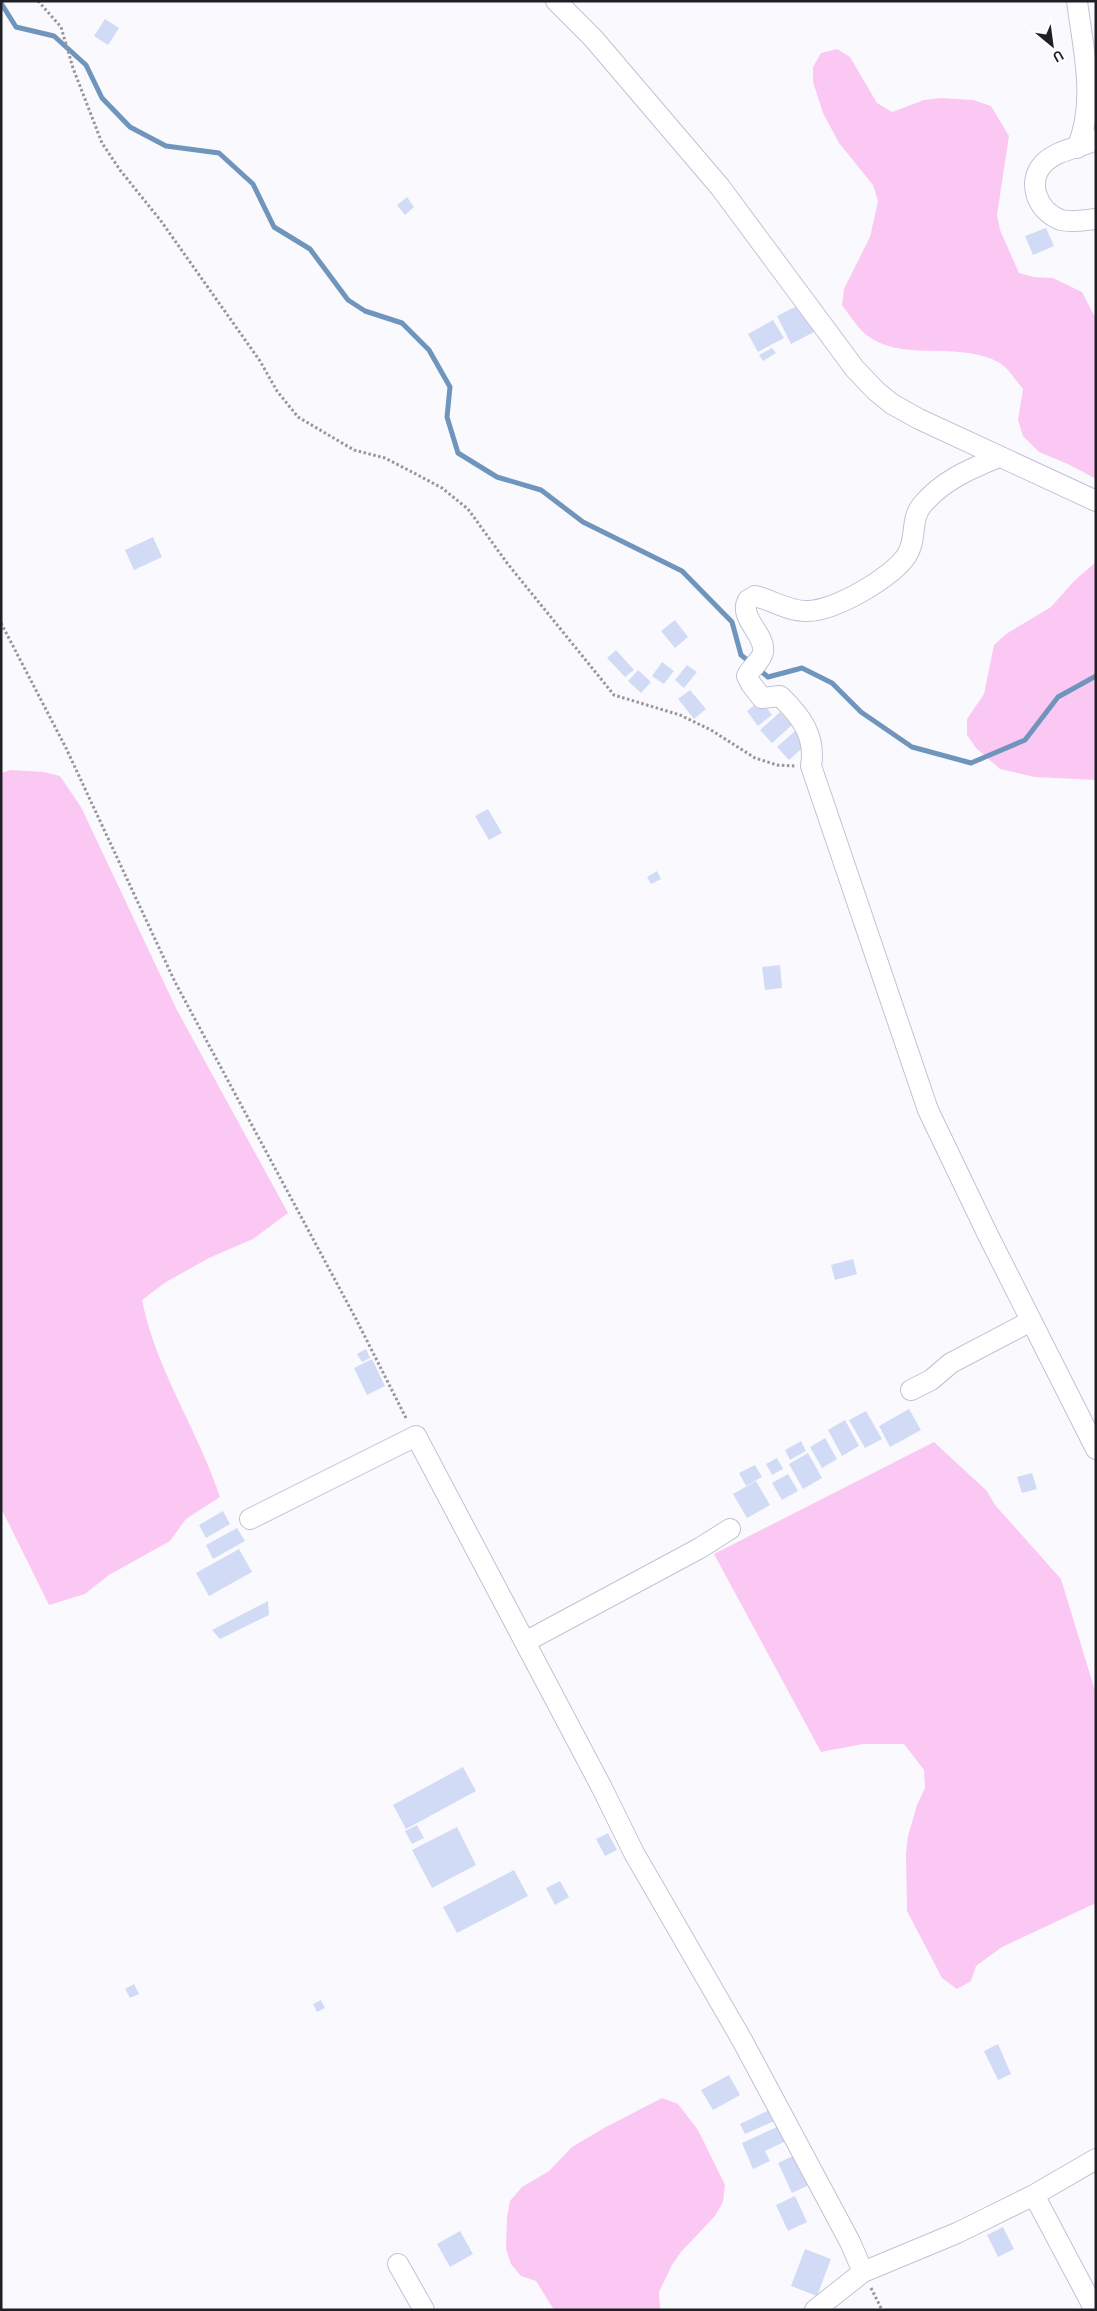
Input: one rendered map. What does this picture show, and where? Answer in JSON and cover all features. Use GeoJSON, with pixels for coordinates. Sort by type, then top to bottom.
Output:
{"type":"FeatureCollection","features":[{"type":"Feature","properties":{"kind":"street"},"geometry":{"type":"LineString","coordinates":[[556,1],[599,44],[720,187],[838,348],[876,391],[892,404],[919,419],[1096,501]]}},
{"type":"Feature","properties":{"kind":"street"},"geometry":{"type":"LineString","coordinates":[[1077,1],[1089,36],[1089,99],[1085,130],[1077,148]]}},
{"type":"Feature","properties":{"kind":"street"},"geometry":{"type":"LineString","coordinates":[[1096,140],[1057,154],[1048,160],[1037,172],[1034,188],[1037,198],[1049,213],[1068,222],[1096,218]]}},
{"type":"Feature","properties":{"kind":"street"},"geometry":{"type":"LineString","coordinates":[[999,457],[962,472],[933,492],[916,514],[913,537],[907,555],[878,581],[853,597],[826,609],[814,611],[789,608],[754,596],[748,600],[745,609],[763,646],[749,680],[762,698],[780,696],[804,723],[814,751],[811,766],[928,1110],[1096,1448]]}},
{"type":"Feature","properties":{"kind":"street"},"geometry":{"type":"LineString","coordinates":[[910,1390],[931,1380],[951,1363],[1032,1321]]}},
{"type":"Feature","properties":{"kind":"street"},"geometry":{"type":"LineString","coordinates":[[250,1519],[416,1436],[634,1853],[746,2048],[850,2242],[863,2272]]}},
{"type":"Feature","properties":{"kind":"street"},"geometry":{"type":"LineString","coordinates":[[525,1642],[700,1548],[730,1529]]}},
{"type":"Feature","properties":{"kind":"street"},"geometry":{"type":"LineString","coordinates":[[816,2310],[863,2272],[957,2233],[1034,2195],[1096,2159]]}},
{"type":"Feature","properties":{"kind":"street"},"geometry":{"type":"LineString","coordinates":[[1034,2195],[1095,2310]]}},
{"type":"Feature","properties":{"kind":"street"},"geometry":{"type":"LineString","coordinates":[[398,2264],[424,2310]]}},
{"type":"Feature","properties":{"kind":"path"},"geometry":{"type":"LineString","coordinates":[[38,1],[61,27],[73,68],[102,143],[120,170],[161,221],[260,361],[276,391],[298,417],[354,450],[385,458],[414,472],[442,488],[468,509],[507,563],[614,695],[680,715],[711,730],[755,758],[777,765],[811,766]]}},
{"type":"Feature","properties":{"kind":"path"},"geometry":{"type":"LineString","coordinates":[[1,623],[66,748],[175,982],[356,1319],[416,1436]]}},
{"type":"Feature","properties":{"kind":"path"},"geometry":{"type":"LineString","coordinates":[[863,2272],[882,2310]]}},
{"type":"Feature","properties":{"kind":"shaded area"},"geometry":{"type":"Polygon","coordinates":[[[837,49],[850,57],[877,103],[892,112],[924,100],[941,98],[973,100],[991,106],[1009,136],[997,215],[1000,230],[1019,273],[1034,277],[1053,278],[1082,292],[1096,319],[1096,479],[1070,465],[1039,452],[1023,436],[1018,420],[1023,389],[1003,365],[984,356],[948,351],[911,350],[878,342],[863,332],[842,305],[844,289],[870,237],[878,201],[873,185],[839,143],[823,113],[813,82],[813,67],[821,53],[837,49]]]}},
{"type":"Feature","properties":{"kind":"shaded area"},"geometry":{"type":"Polygon","coordinates":[[[1096,562],[1096,780],[1035,777],[1000,769],[976,748],[967,735],[967,719],[984,694],[994,645],[1006,634],[1051,607],[1074,581],[1096,562]]]}},
{"type":"Feature","properties":{"kind":"shaded area"},"geometry":{"type":"Polygon","coordinates":[[[11,770],[44,772],[60,776],[81,807],[177,1010],[288,1213],[253,1239],[209,1258],[166,1282],[142,1300],[148,1326],[157,1351],[211,1472],[220,1497],[186,1519],[170,1541],[109,1575],[85,1594],[49,1605],[1,1508],[1,773],[11,770]]]}},
{"type":"Feature","properties":{"kind":"shaded area"},"geometry":{"type":"Polygon","coordinates":[[[934,1442],[987,1491],[995,1505],[1061,1579],[1096,1694],[1096,1903],[1002,1947],[976,1966],[971,1981],[957,1989],[942,1978],[907,1911],[906,1853],[908,1836],[917,1805],[925,1788],[924,1770],[904,1744],[863,1744],[821,1752],[714,1554],[934,1442]]]}},
{"type":"Feature","properties":{"kind":"shaded area"},"geometry":{"type":"Polygon","coordinates":[[[662,2098],[678,2104],[698,2130],[725,2185],[723,2202],[715,2216],[681,2252],[672,2265],[659,2292],[660,2308],[663,2310],[554,2310],[536,2281],[521,2276],[511,2264],[506,2249],[507,2217],[510,2201],[522,2187],[549,2171],[572,2147],[662,2098]]]}},
{"type":"Feature","properties":{"kind":"building"},"geometry":{"type":"Polygon","coordinates":[[[105,19],[119,28],[108,45],[94,36],[105,19]]]}},
{"type":"Feature","properties":{"kind":"building"},"geometry":{"type":"Polygon","coordinates":[[[407,197],[414,207],[405,215],[397,205],[407,197]]]}},
{"type":"Feature","properties":{"kind":"building"},"geometry":{"type":"Polygon","coordinates":[[[1046,228],[1054,246],[1033,255],[1025,236],[1046,228]]]}},
{"type":"Feature","properties":{"kind":"building"},"geometry":{"type":"Polygon","coordinates":[[[801,304],[814,332],[791,344],[777,316],[801,304]]]}},
{"type":"Feature","properties":{"kind":"building"},"geometry":{"type":"Polygon","coordinates":[[[773,320],[784,338],[758,352],[748,334],[773,320]]]}},
{"type":"Feature","properties":{"kind":"building"},"geometry":{"type":"Polygon","coordinates":[[[772,348],[776,353],[763,361],[759,355],[772,348]]]}},
{"type":"Feature","properties":{"kind":"building"},"geometry":{"type":"Polygon","coordinates":[[[153,537],[162,557],[134,570],[125,550],[153,537]]]}},
{"type":"Feature","properties":{"kind":"building"},"geometry":{"type":"Polygon","coordinates":[[[675,620],[688,637],[675,648],[661,631],[675,620]]]}},
{"type":"Feature","properties":{"kind":"building"},"geometry":{"type":"Polygon","coordinates":[[[616,650],[634,670],[625,677],[607,658],[616,650]]]}},
{"type":"Feature","properties":{"kind":"building"},"geometry":{"type":"Polygon","coordinates":[[[662,662],[674,671],[664,684],[652,676],[662,662]]]}},
{"type":"Feature","properties":{"kind":"building"},"geometry":{"type":"Polygon","coordinates":[[[687,665],[697,672],[684,688],[675,680],[687,665]]]}},
{"type":"Feature","properties":{"kind":"building"},"geometry":{"type":"Polygon","coordinates":[[[638,670],[651,682],[641,693],[628,681],[638,670]]]}},
{"type":"Feature","properties":{"kind":"building"},"geometry":{"type":"Polygon","coordinates":[[[690,690],[706,709],[694,719],[678,699],[690,690]]]}},
{"type":"Feature","properties":{"kind":"building"},"geometry":{"type":"Polygon","coordinates":[[[761,700],[772,715],[758,726],[747,711],[761,700]]]}},
{"type":"Feature","properties":{"kind":"building"},"geometry":{"type":"Polygon","coordinates":[[[780,712],[792,725],[772,743],[760,730],[780,712]]]}},
{"type":"Feature","properties":{"kind":"building"},"geometry":{"type":"Polygon","coordinates":[[[795,731],[807,744],[789,760],[777,747],[795,731]]]}},
{"type":"Feature","properties":{"kind":"building"},"geometry":{"type":"Polygon","coordinates":[[[488,809],[502,833],[489,840],[475,816],[488,809]]]}},
{"type":"Feature","properties":{"kind":"building"},"geometry":{"type":"Polygon","coordinates":[[[657,871],[661,879],[651,884],[647,877],[657,871]]]}},
{"type":"Feature","properties":{"kind":"building"},"geometry":{"type":"Polygon","coordinates":[[[780,965],[782,988],[765,990],[762,967],[780,965]]]}},
{"type":"Feature","properties":{"kind":"building"},"geometry":{"type":"Polygon","coordinates":[[[853,1259],[857,1274],[835,1280],[831,1265],[853,1259]]]}},
{"type":"Feature","properties":{"kind":"building"},"geometry":{"type":"Polygon","coordinates":[[[366,1349],[370,1358],[362,1362],[357,1354],[366,1349]]]}},
{"type":"Feature","properties":{"kind":"building"},"geometry":{"type":"Polygon","coordinates":[[[372,1359],[385,1386],[367,1395],[354,1368],[372,1359]]]}},
{"type":"Feature","properties":{"kind":"building"},"geometry":{"type":"Polygon","coordinates":[[[909,1409],[921,1430],[890,1447],[879,1426],[909,1409]]]}},
{"type":"Feature","properties":{"kind":"building"},"geometry":{"type":"Polygon","coordinates":[[[866,1411],[882,1439],[865,1448],[849,1420],[866,1411]]]}},
{"type":"Feature","properties":{"kind":"building"},"geometry":{"type":"Polygon","coordinates":[[[845,1420],[859,1446],[842,1456],[828,1430],[845,1420]]]}},
{"type":"Feature","properties":{"kind":"building"},"geometry":{"type":"Polygon","coordinates":[[[825,1438],[837,1459],[822,1468],[810,1447],[825,1438]]]}},
{"type":"Feature","properties":{"kind":"building"},"geometry":{"type":"Polygon","coordinates":[[[801,1441],[806,1451],[790,1460],[785,1450],[801,1441]]]}},
{"type":"Feature","properties":{"kind":"building"},"geometry":{"type":"Polygon","coordinates":[[[808,1453],[822,1478],[803,1489],[789,1464],[808,1453]]]}},
{"type":"Feature","properties":{"kind":"building"},"geometry":{"type":"Polygon","coordinates":[[[777,1458],[783,1469],[772,1475],[766,1464],[777,1458]]]}},
{"type":"Feature","properties":{"kind":"building"},"geometry":{"type":"Polygon","coordinates":[[[755,1465],[762,1477],[746,1486],[739,1473],[755,1465]]]}},
{"type":"Feature","properties":{"kind":"building"},"geometry":{"type":"Polygon","coordinates":[[[1032,1473],[1037,1489],[1022,1493],[1017,1477],[1032,1473]]]}},
{"type":"Feature","properties":{"kind":"building"},"geometry":{"type":"Polygon","coordinates":[[[788,1474],[798,1491],[782,1500],[772,1483],[788,1474]]]}},
{"type":"Feature","properties":{"kind":"building"},"geometry":{"type":"Polygon","coordinates":[[[756,1481],[770,1505],[747,1518],[733,1494],[756,1481]]]}},
{"type":"Feature","properties":{"kind":"building"},"geometry":{"type":"Polygon","coordinates":[[[223,1511],[230,1524],[206,1538],[199,1525],[223,1511]]]}},
{"type":"Feature","properties":{"kind":"building"},"geometry":{"type":"Polygon","coordinates":[[[237,1528],[245,1541],[213,1559],[206,1545],[237,1528]]]}},
{"type":"Feature","properties":{"kind":"building"},"geometry":{"type":"Polygon","coordinates":[[[239,1549],[252,1572],[209,1596],[196,1573],[239,1549]]]}},
{"type":"Feature","properties":{"kind":"building"},"geometry":{"type":"Polygon","coordinates":[[[268,1601],[269,1615],[220,1639],[212,1630],[268,1601]]]}},
{"type":"Feature","properties":{"kind":"building"},"geometry":{"type":"Polygon","coordinates":[[[463,1767],[476,1791],[406,1829],[393,1805],[463,1767]]]}},
{"type":"Feature","properties":{"kind":"building"},"geometry":{"type":"Polygon","coordinates":[[[417,1825],[424,1838],[412,1844],[405,1831],[417,1825]]]}},
{"type":"Feature","properties":{"kind":"building"},"geometry":{"type":"Polygon","coordinates":[[[457,1827],[476,1865],[432,1888],[412,1850],[457,1827]]]}},
{"type":"Feature","properties":{"kind":"building"},"geometry":{"type":"Polygon","coordinates":[[[608,1833],[617,1850],[605,1856],[596,1839],[608,1833]]]}},
{"type":"Feature","properties":{"kind":"building"},"geometry":{"type":"Polygon","coordinates":[[[514,1870],[528,1896],[457,1933],[443,1907],[514,1870]]]}},
{"type":"Feature","properties":{"kind":"building"},"geometry":{"type":"Polygon","coordinates":[[[560,1881],[569,1897],[555,1905],[546,1888],[560,1881]]]}},
{"type":"Feature","properties":{"kind":"building"},"geometry":{"type":"Polygon","coordinates":[[[134,1984],[139,1994],[130,1998],[125,1989],[134,1984]]]}},
{"type":"Feature","properties":{"kind":"building"},"geometry":{"type":"Polygon","coordinates":[[[321,2000],[325,2008],[317,2012],[313,2004],[321,2000]]]}},
{"type":"Feature","properties":{"kind":"building"},"geometry":{"type":"Polygon","coordinates":[[[998,2044],[1011,2074],[998,2080],[984,2051],[998,2044]]]}},
{"type":"Feature","properties":{"kind":"building"},"geometry":{"type":"Polygon","coordinates":[[[729,2075],[740,2095],[713,2110],[701,2090],[729,2075]]]}},
{"type":"Feature","properties":{"kind":"building"},"geometry":{"type":"Polygon","coordinates":[[[769,2110],[774,2121],[745,2134],[740,2124],[769,2110]]]}},
{"type":"Feature","properties":{"kind":"building"},"geometry":{"type":"Polygon","coordinates":[[[779,2126],[786,2141],[765,2151],[770,2161],[753,2169],[742,2143],[779,2126]]]}},
{"type":"Feature","properties":{"kind":"building"},"geometry":{"type":"Polygon","coordinates":[[[795,2155],[809,2185],[792,2193],[778,2163],[795,2155]]]}},
{"type":"Feature","properties":{"kind":"building"},"geometry":{"type":"Polygon","coordinates":[[[795,2196],[807,2222],[788,2231],[776,2205],[795,2196]]]}},
{"type":"Feature","properties":{"kind":"building"},"geometry":{"type":"Polygon","coordinates":[[[1003,2227],[1014,2249],[998,2257],[987,2235],[1003,2227]]]}},
{"type":"Feature","properties":{"kind":"building"},"geometry":{"type":"Polygon","coordinates":[[[460,2231],[473,2254],[450,2267],[437,2244],[460,2231]]]}},
{"type":"Feature","properties":{"kind":"building"},"geometry":{"type":"Polygon","coordinates":[[[805,2249],[831,2259],[817,2296],[791,2286],[805,2249]]]}},
{"type":"Feature","properties":{"kind":"waterway"},"geometry":{"type":"LineString","coordinates":[[1,3],[16,27],[54,36],[86,65],[102,98],[130,127],[166,146],[219,153],[253,184],[274,227],[310,249],[348,300],[365,311],[402,323],[429,350],[450,387],[447,417],[458,453],[497,477],[541,490],[583,522],[682,571],[732,622],[741,655],[751,663]]}},
{"type":"Feature","properties":{"kind":"waterway"},"geometry":{"type":"LineString","coordinates":[[757,668],[768,677],[802,668],[832,683],[861,712],[912,747],[971,763],[1025,740],[1058,697],[1096,676]]}}]}
